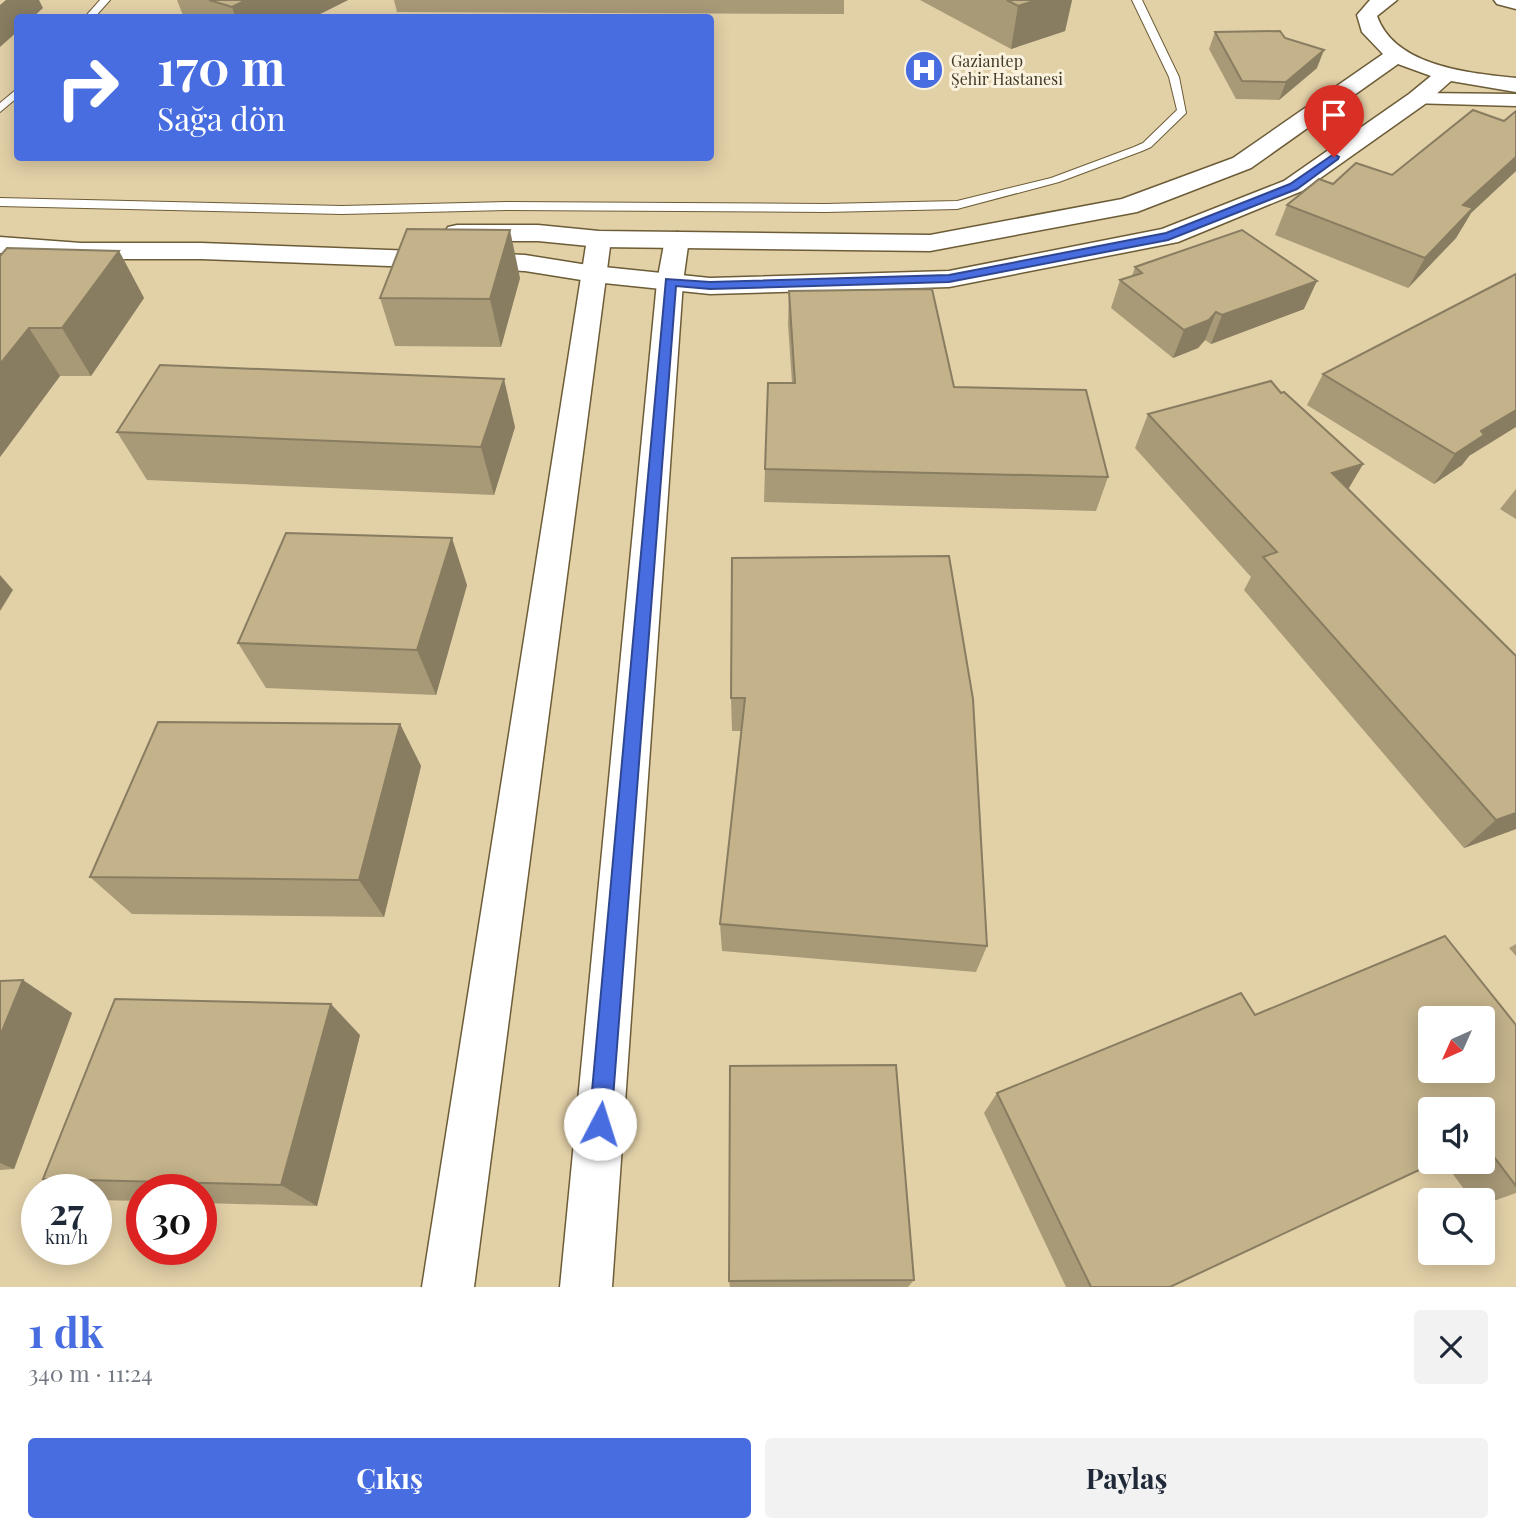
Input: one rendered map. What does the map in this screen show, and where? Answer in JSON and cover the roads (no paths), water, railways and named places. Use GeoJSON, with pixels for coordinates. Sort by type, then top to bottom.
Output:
{"type":"FeatureCollection","features":[{"type":"Feature","properties":{"kind":"street"},"geometry":{"type":"LineString","coordinates":[[1387,0],[1377,4],[1367,15],[1368,28],[1380,43],[1398,54],[1447,73],[1516,85]]}},
{"type":"Feature","properties":{"kind":"street"},"geometry":{"type":"LineString","coordinates":[[1504,0],[1516,3]]}},
{"type":"Feature","properties":{"kind":"street"},"geometry":{"type":"LineString","coordinates":[[0,245],[81,250],[201,251],[525,263],[596,256],[677,239],[930,243],[1128,206],[1242,163],[1398,54]]}},
{"type":"Feature","properties":{"kind":"street"},"geometry":{"type":"LineString","coordinates":[[0,222],[274,233],[538,233],[670,282],[710,286],[949,279],[1168,236],[1293,186],[1417,99],[1447,73]]}},
{"type":"Feature","properties":{"kind":"street"},"geometry":{"type":"LineString","coordinates":[[1417,99],[1516,100]]}},
{"type":"Feature","properties":{"kind":"street"},"geometry":{"type":"LineString","coordinates":[[586,1287],[670,282],[677,239]]}},
{"type":"Feature","properties":{"kind":"street"},"geometry":{"type":"LineString","coordinates":[[448,1287],[596,256]]}},
{"type":"Feature","properties":{"kind":"lane"},"geometry":{"type":"LineString","coordinates":[[92,14],[105,0]]}},
{"type":"Feature","properties":{"kind":"lane"},"geometry":{"type":"LineString","coordinates":[[0,202],[342,210],[508,206],[825,208],[957,205],[1055,180],[1138,149],[1147,145],[1182,111],[1174,78],[1137,0]]}},
{"type":"Feature","properties":{"kind":"lane"},"geometry":{"type":"LineString","coordinates":[[0,109],[14,95]]}},
{"type":"Feature","properties":{"kind":"place","name":"Gaziantep Şehir Hastanesi"},"geometry":{"type":"Point","coordinates":[924,70]}}]}
